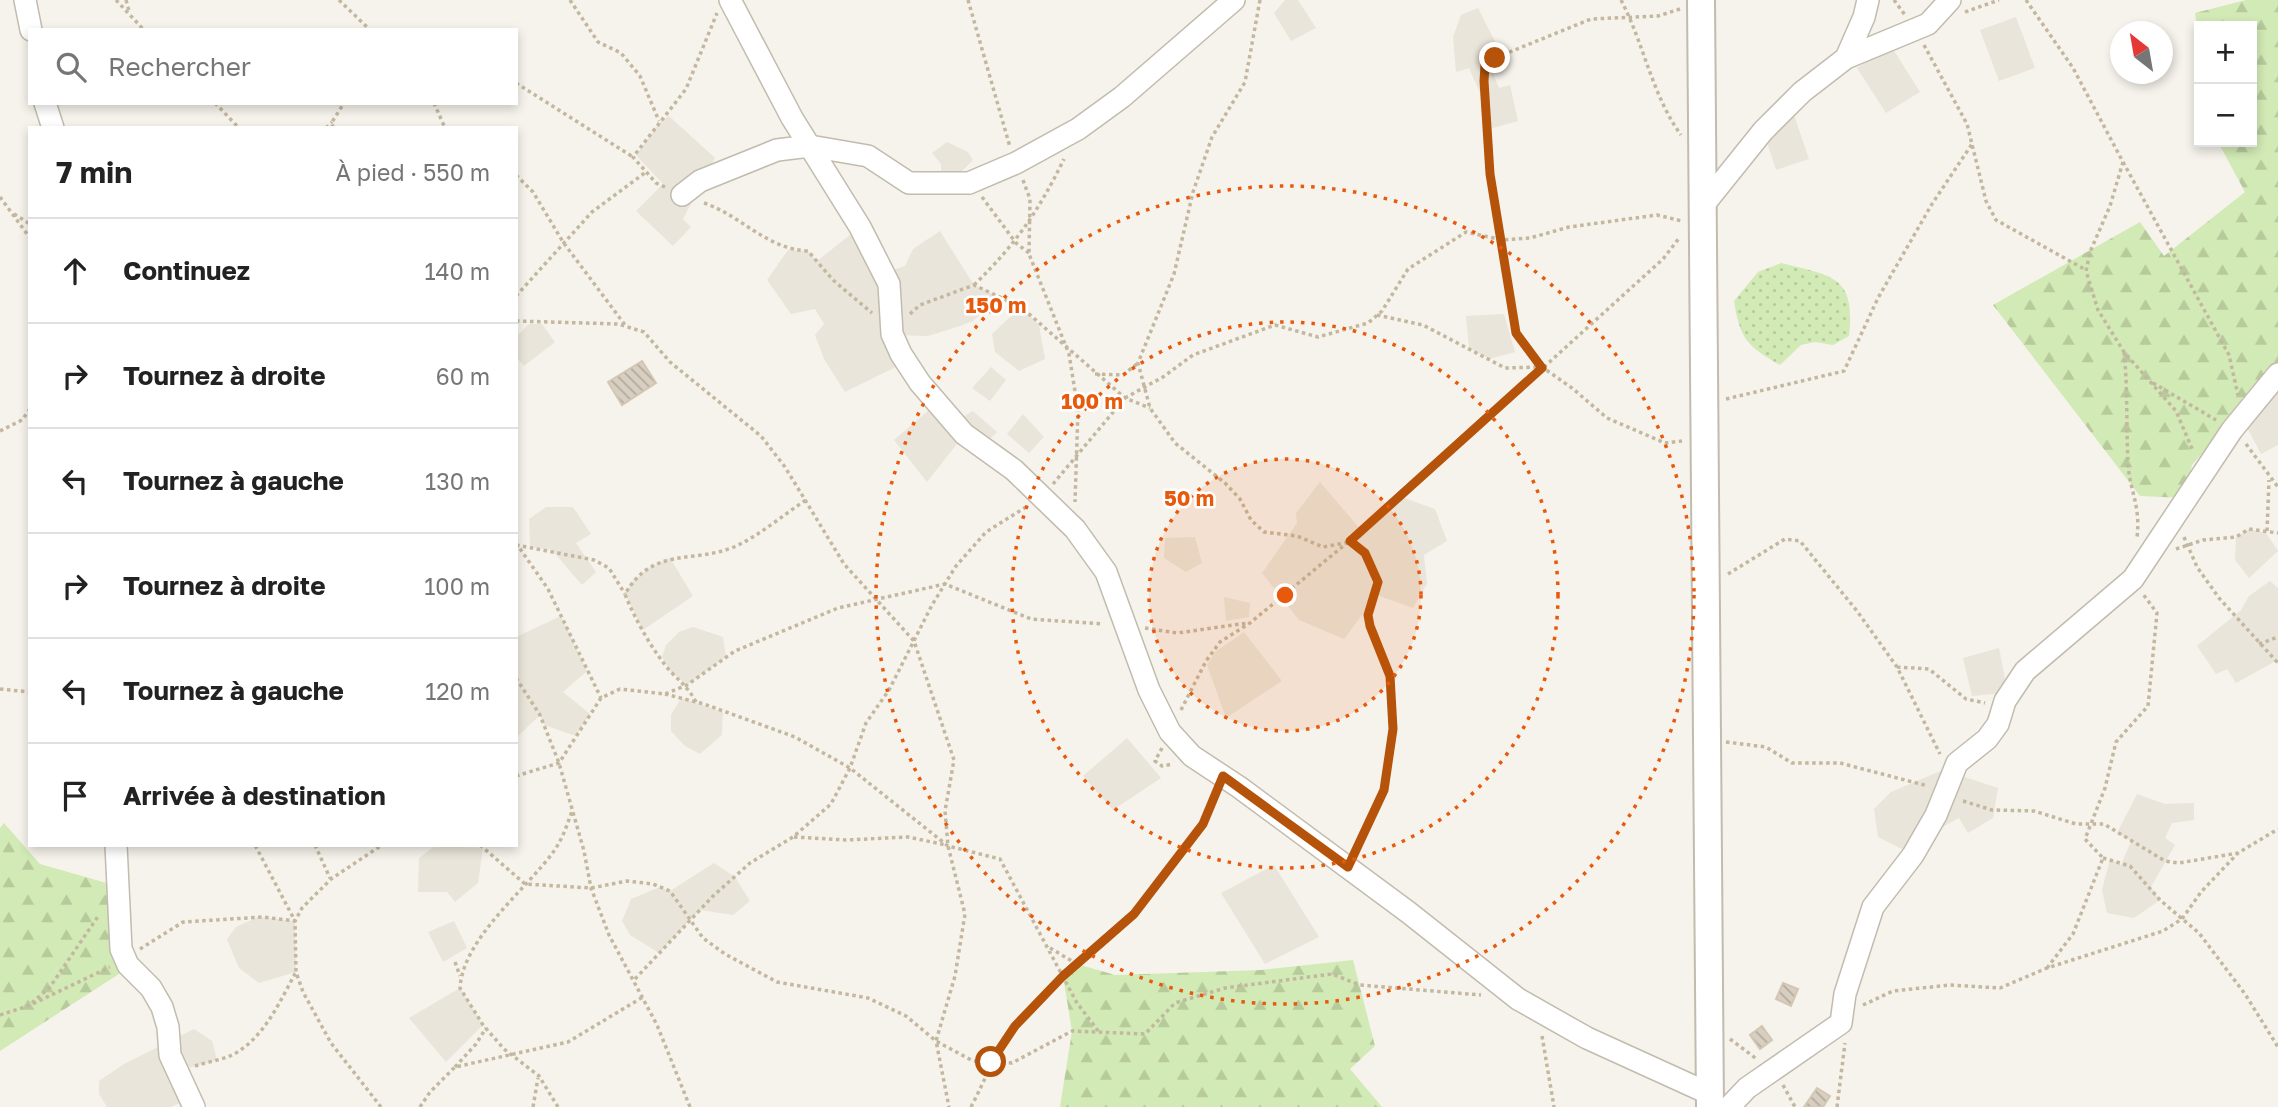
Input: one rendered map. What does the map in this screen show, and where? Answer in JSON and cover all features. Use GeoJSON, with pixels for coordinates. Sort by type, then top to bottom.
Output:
{"type":"FeatureCollection","features":[{"type":"Feature","properties":{"kind":"street"},"geometry":{"type":"LineString","coordinates":[[25,0],[32,28]]}},
{"type":"Feature","properties":{"kind":"street"},"geometry":{"type":"LineString","coordinates":[[730,0],[810,146],[860,227],[889,284],[892,334],[920,383],[977,446],[1014,470],[1044,495],[1075,529],[1106,572],[1149,690],[1170,732],[1192,756],[1348,867],[1518,999],[1587,1038],[1716,1103]]}},
{"type":"Feature","properties":{"kind":"street"},"geometry":{"type":"LineString","coordinates":[[682,195],[700,181],[777,150],[810,146],[868,156],[909,183],[970,183],[1016,163],[1078,129],[1122,97],[1234,0]]}},
{"type":"Feature","properties":{"kind":"street"},"geometry":{"type":"LineString","coordinates":[[1846,58],[1864,17],[1868,0]]}},
{"type":"Feature","properties":{"kind":"street"},"geometry":{"type":"LineString","coordinates":[[1697,215],[1763,131],[1802,92],[1846,58],[1928,24],[1950,0]]}},
{"type":"Feature","properties":{"kind":"street"},"geometry":{"type":"LineString","coordinates":[[1701,1],[1703,164],[1697,215],[1705,402],[1707,742],[1716,1103]]}},
{"type":"Feature","properties":{"kind":"street"},"geometry":{"type":"LineString","coordinates":[[46,105],[52,126]]}},
{"type":"Feature","properties":{"kind":"street"},"geometry":{"type":"LineString","coordinates":[[1716,1103],[1747,1087],[1841,1023],[1845,994],[1873,906],[1913,855],[1936,815],[1957,762],[1987,739],[1998,724],[2005,702],[2025,671],[2133,579],[2141,548],[2172,522],[2232,430],[2278,374]]}},
{"type":"Feature","properties":{"kind":"street"},"geometry":{"type":"LineString","coordinates":[[116,847],[121,949],[162,1007],[168,1027],[170,1055],[194,1107]]}},
{"type":"Feature","properties":{"kind":"path"},"geometry":{"type":"LineString","coordinates":[[116,0],[142,28]]}},
{"type":"Feature","properties":{"kind":"path"},"geometry":{"type":"LineString","coordinates":[[126,0],[130,14]]}},
{"type":"Feature","properties":{"kind":"path"},"geometry":{"type":"LineString","coordinates":[[339,0],[368,28]]}},
{"type":"Feature","properties":{"kind":"path"},"geometry":{"type":"LineString","coordinates":[[570,0],[598,42],[621,53],[640,76],[659,121]]}},
{"type":"Feature","properties":{"kind":"path"},"geometry":{"type":"LineString","coordinates":[[968,0],[1000,119],[1030,199],[1029,254],[1069,354],[1078,410],[1075,529]]}},
{"type":"Feature","properties":{"kind":"path"},"geometry":{"type":"LineString","coordinates":[[1095,374],[1123,375],[1138,363],[1174,274],[1193,192],[1212,137],[1245,82],[1260,0]]}},
{"type":"Feature","properties":{"kind":"path"},"geometry":{"type":"LineString","coordinates":[[1621,0],[1664,111],[1703,164]]}},
{"type":"Feature","properties":{"kind":"path"},"geometry":{"type":"LineString","coordinates":[[1894,0],[1915,29],[1967,124],[1986,201],[1996,220],[2086,271]]}},
{"type":"Feature","properties":{"kind":"path"},"geometry":{"type":"LineString","coordinates":[[2026,0],[2073,68],[2229,355],[2244,417]]}},
{"type":"Feature","properties":{"kind":"path"},"geometry":{"type":"LineString","coordinates":[[1701,1],[1658,16],[1591,19],[1495,58],[1485,65],[1483,100],[1490,174],[1503,240],[1516,333],[1542,368],[1572,388],[1607,418],[1665,443],[1705,439]]}},
{"type":"Feature","properties":{"kind":"path"},"geometry":{"type":"LineString","coordinates":[[518,84],[633,157]]}},
{"type":"Feature","properties":{"kind":"path"},"geometry":{"type":"LineString","coordinates":[[217,105],[237,126]]}},
{"type":"Feature","properties":{"kind":"path"},"geometry":{"type":"LineString","coordinates":[[333,125],[343,105]]}},
{"type":"Feature","properties":{"kind":"path"},"geometry":{"type":"LineString","coordinates":[[435,105],[444,126]]}},
{"type":"Feature","properties":{"kind":"path"},"geometry":{"type":"LineString","coordinates":[[974,285],[1029,226],[1078,129]]}},
{"type":"Feature","properties":{"kind":"path"},"geometry":{"type":"LineString","coordinates":[[1705,402],[1844,372],[1878,298],[1931,204],[1972,144]]}},
{"type":"Feature","properties":{"kind":"path"},"geometry":{"type":"LineString","coordinates":[[2123,162],[2110,206],[2090,252],[2086,271],[2098,310],[2124,352],[2176,411],[2191,443],[2201,477]]}},
{"type":"Feature","properties":{"kind":"path"},"geometry":{"type":"LineString","coordinates":[[518,294],[592,212],[646,172]]}},
{"type":"Feature","properties":{"kind":"path"},"geometry":{"type":"LineString","coordinates":[[518,177],[533,192],[563,242],[626,327]]}},
{"type":"Feature","properties":{"kind":"path"},"geometry":{"type":"LineString","coordinates":[[970,183],[1016,243],[1029,254]]}},
{"type":"Feature","properties":{"kind":"path"},"geometry":{"type":"LineString","coordinates":[[0,197],[28,235]]}},
{"type":"Feature","properties":{"kind":"path"},"geometry":{"type":"LineString","coordinates":[[12,213],[28,223]]}},
{"type":"Feature","properties":{"kind":"path"},"geometry":{"type":"LineString","coordinates":[[635,979],[750,863],[793,837],[831,804],[850,768],[866,723],[889,690],[956,566],[986,532],[1044,495],[1125,398],[1193,355],[1275,325],[1318,337],[1368,323],[1377,315],[1408,269],[1466,232],[1503,240],[1530,238],[1569,227],[1657,215],[1697,215]]}},
{"type":"Feature","properties":{"kind":"path"},"geometry":{"type":"LineString","coordinates":[[1170,732],[1206,661],[1220,642],[1250,623],[1350,541],[1663,259],[1697,215]]}},
{"type":"Feature","properties":{"kind":"path"},"geometry":{"type":"LineString","coordinates":[[1377,315],[1423,325],[1505,368],[1542,368]]}},
{"type":"Feature","properties":{"kind":"path"},"geometry":{"type":"LineString","coordinates":[[518,321],[546,320],[626,327],[644,332],[670,362],[761,436],[806,500],[844,564],[914,640],[954,760],[945,811],[948,846],[965,914],[955,976],[936,1041],[949,1107]]}},
{"type":"Feature","properties":{"kind":"path"},"geometry":{"type":"LineString","coordinates":[[2124,352],[2129,398],[2128,464],[2140,514],[2141,548],[2236,537],[2249,529],[2278,533]]}},
{"type":"Feature","properties":{"kind":"path"},"geometry":{"type":"LineString","coordinates":[[1138,363],[1150,408],[1175,443],[1225,483],[1240,499],[1251,520],[1264,532],[1297,537],[1323,547],[1350,541]]}},
{"type":"Feature","properties":{"kind":"path"},"geometry":{"type":"LineString","coordinates":[[0,431],[22,420],[28,412]]}},
{"type":"Feature","properties":{"kind":"path"},"geometry":{"type":"LineString","coordinates":[[2267,532],[2269,478]]}},
{"type":"Feature","properties":{"kind":"path"},"geometry":{"type":"LineString","coordinates":[[625,594],[633,581],[649,568],[669,558],[732,547],[806,500]]}},
{"type":"Feature","properties":{"kind":"path"},"geometry":{"type":"LineString","coordinates":[[2172,522],[2190,543],[2197,567],[2219,598],[2278,663]]}},
{"type":"Feature","properties":{"kind":"path"},"geometry":{"type":"LineString","coordinates":[[1706,588],[1774,544],[1793,538],[1800,541],[1857,611],[1897,667],[1948,782],[1965,803],[1993,810],[2034,811],[2076,824],[2104,824],[2165,861],[2179,863],[2238,853]]}},
{"type":"Feature","properties":{"kind":"path"},"geometry":{"type":"LineString","coordinates":[[1348,867],[1384,790],[1393,729],[1390,676],[1368,615],[1378,582],[1365,553],[1350,541]]}},
{"type":"Feature","properties":{"kind":"path"},"geometry":{"type":"LineString","coordinates":[[518,544],[594,560],[609,568],[625,594],[632,612],[670,671],[687,685],[697,702]]}},
{"type":"Feature","properties":{"kind":"path"},"geometry":{"type":"LineString","coordinates":[[518,547],[548,589],[600,698]]}},
{"type":"Feature","properties":{"kind":"path"},"geometry":{"type":"LineString","coordinates":[[2133,579],[2157,613],[2148,706],[2116,742],[2105,788],[2085,839],[2104,858],[2130,866],[2199,933],[2245,994],[2278,1047]]}},
{"type":"Feature","properties":{"kind":"path"},"geometry":{"type":"LineString","coordinates":[[665,694],[687,685],[735,651],[838,608],[945,584],[1031,619],[1127,625],[1177,634],[1250,623]]}},
{"type":"Feature","properties":{"kind":"path"},"geometry":{"type":"LineString","coordinates":[[2259,644],[2278,637]]}},
{"type":"Feature","properties":{"kind":"path"},"geometry":{"type":"LineString","coordinates":[[1897,667],[1929,669],[1966,699],[1986,703],[2005,702]]}},
{"type":"Feature","properties":{"kind":"path"},"geometry":{"type":"LineString","coordinates":[[518,681],[540,715],[559,763],[591,888],[609,935],[635,979],[690,1107]]}},
{"type":"Feature","properties":{"kind":"path"},"geometry":{"type":"LineString","coordinates":[[0,689],[28,692]]}},
{"type":"Feature","properties":{"kind":"path"},"geometry":{"type":"LineString","coordinates":[[518,775],[559,763],[600,698],[620,689],[665,694],[697,702],[795,737],[850,768],[948,846]]}},
{"type":"Feature","properties":{"kind":"path"},"geometry":{"type":"LineString","coordinates":[[1707,742],[1743,742],[1766,747],[1792,763],[1840,763],[1948,782]]}},
{"type":"Feature","properties":{"kind":"path"},"geometry":{"type":"LineString","coordinates":[[971,1107],[991,1062],[1015,1026],[1063,976],[1134,914],[1203,824],[1223,776]]}},
{"type":"Feature","properties":{"kind":"path"},"geometry":{"type":"LineString","coordinates":[[558,1107],[539,1076],[486,1028],[460,988],[468,959],[525,884],[554,852],[565,833],[572,810]]}},
{"type":"Feature","properties":{"kind":"path"},"geometry":{"type":"LineString","coordinates":[[1837,1107],[1838,1082],[1846,1045],[1841,1023],[1863,1004],[1893,991],[1950,985],[2000,988],[2048,968],[2163,931],[2182,919],[2201,892],[2238,853],[2278,829]]}},
{"type":"Feature","properties":{"kind":"path"},"geometry":{"type":"LineString","coordinates":[[793,837],[846,840],[908,837],[1000,859],[1077,1003],[1099,1032]]}},
{"type":"Feature","properties":{"kind":"path"},"geometry":{"type":"LineString","coordinates":[[256,847],[295,921],[296,972],[331,1043],[381,1107]]}},
{"type":"Feature","properties":{"kind":"path"},"geometry":{"type":"LineString","coordinates":[[316,847],[331,879]]}},
{"type":"Feature","properties":{"kind":"path"},"geometry":{"type":"LineString","coordinates":[[295,921],[302,908],[331,879],[379,847]]}},
{"type":"Feature","properties":{"kind":"path"},"geometry":{"type":"LineString","coordinates":[[482,847],[525,884],[591,888],[627,881],[653,884],[670,891],[703,938],[777,982],[868,999],[906,1016],[936,1041],[973,1061],[1012,1063],[1072,1031],[1146,1034],[1175,1003],[1225,988],[1332,974],[1360,985],[1518,999]]}},
{"type":"Feature","properties":{"kind":"path"},"geometry":{"type":"LineString","coordinates":[[2048,968],[2073,934],[2104,858]]}},
{"type":"Feature","properties":{"kind":"path"},"geometry":{"type":"LineString","coordinates":[[29,1006],[50,987],[91,929],[116,887]]}},
{"type":"Feature","properties":{"kind":"path"},"geometry":{"type":"LineString","coordinates":[[0,1015],[29,1006],[125,958],[183,922],[263,917],[295,921]]}},
{"type":"Feature","properties":{"kind":"path"},"geometry":{"type":"LineString","coordinates":[[1048,947],[1077,964]]}},
{"type":"Feature","properties":{"kind":"path"},"geometry":{"type":"LineString","coordinates":[[455,962],[461,978]]}},
{"type":"Feature","properties":{"kind":"path"},"geometry":{"type":"LineString","coordinates":[[178,1071],[231,1055],[244,1047],[270,1019],[296,972]]}},
{"type":"Feature","properties":{"kind":"path"},"geometry":{"type":"LineString","coordinates":[[454,1069],[568,1042],[643,997]]}},
{"type":"Feature","properties":{"kind":"path"},"geometry":{"type":"LineString","coordinates":[[1537,1009],[1554,1107]]}},
{"type":"Feature","properties":{"kind":"path"},"geometry":{"type":"LineString","coordinates":[[420,1107],[430,1092],[476,1044],[486,1028]]}},
{"type":"Feature","properties":{"kind":"path"},"geometry":{"type":"LineString","coordinates":[[533,1107],[539,1076]]}},
{"type":"Feature","properties":{"kind":"shaded area"},"geometry":{"type":"Polygon","coordinates":[[[1285,0],[1298,0],[1316,28],[1291,41],[1274,13],[1285,0]]]}},
{"type":"Feature","properties":{"kind":"shaded area"},"geometry":{"type":"Polygon","coordinates":[[[1478,8],[1502,55],[1489,63],[1499,88],[1510,85],[1518,121],[1486,130],[1483,100],[1469,68],[1456,72],[1453,37],[1461,15],[1478,8]]]}},
{"type":"Feature","properties":{"kind":"shaded area"},"geometry":{"type":"Polygon","coordinates":[[[2016,17],[2035,68],[1999,81],[1980,30],[2016,17]]]}},
{"type":"Feature","properties":{"kind":"shaded area"},"geometry":{"type":"Polygon","coordinates":[[[1891,46],[1920,92],[1886,113],[1857,68],[1891,46]]]}},
{"type":"Feature","properties":{"kind":"shaded area"},"geometry":{"type":"Polygon","coordinates":[[[1793,112],[1809,159],[1776,170],[1761,124],[1793,112]]]}},
{"type":"Feature","properties":{"kind":"shaded area"},"geometry":{"type":"Polygon","coordinates":[[[669,116],[715,158],[683,219],[691,227],[673,246],[636,211],[663,184],[636,155],[660,122],[669,116]]]}},
{"type":"Feature","properties":{"kind":"shaded area"},"geometry":{"type":"Polygon","coordinates":[[[947,142],[968,152],[973,160],[958,175],[941,174],[941,164],[932,153],[947,142]]]}},
{"type":"Feature","properties":{"kind":"shaded area"},"geometry":{"type":"Polygon","coordinates":[[[860,227],[884,273],[905,266],[913,249],[940,231],[974,285],[1000,297],[973,321],[960,326],[928,336],[893,335],[906,362],[845,392],[824,359],[815,335],[824,324],[815,309],[791,314],[767,280],[788,250],[808,251],[817,261],[860,227]]]}},
{"type":"Feature","properties":{"kind":"shaded area"},"geometry":{"type":"Polygon","coordinates":[[[1021,307],[1039,325],[1045,359],[1019,371],[995,352],[992,334],[1021,307]]]}},
{"type":"Feature","properties":{"kind":"shaded area"},"geometry":{"type":"Polygon","coordinates":[[[1504,314],[1515,352],[1489,359],[1469,348],[1466,316],[1504,314]]]}},
{"type":"Feature","properties":{"kind":"shaded area"},"geometry":{"type":"Polygon","coordinates":[[[529,324],[542,324],[555,342],[524,366],[518,359],[518,335],[529,324]]]}},
{"type":"Feature","properties":{"kind":"shaded area"},"geometry":{"type":"Polygon","coordinates":[[[991,367],[1006,380],[990,401],[972,388],[991,367]]]}},
{"type":"Feature","properties":{"kind":"shaded area"},"geometry":{"type":"Polygon","coordinates":[[[2278,388],[2278,445],[2261,454],[2241,416],[2278,388]]]}},
{"type":"Feature","properties":{"kind":"shaded area"},"geometry":{"type":"Polygon","coordinates":[[[937,403],[954,422],[973,411],[997,432],[981,448],[964,435],[927,482],[894,440],[937,403]]]}},
{"type":"Feature","properties":{"kind":"shaded area"},"geometry":{"type":"Polygon","coordinates":[[[1023,414],[1044,437],[1029,453],[1007,434],[1023,414]]]}},
{"type":"Feature","properties":{"kind":"shaded area"},"geometry":{"type":"Polygon","coordinates":[[[1320,482],[1361,530],[1399,496],[1435,509],[1447,541],[1424,555],[1427,584],[1413,608],[1377,595],[1344,639],[1299,620],[1262,573],[1297,523],[1296,513],[1320,482]]]}},
{"type":"Feature","properties":{"kind":"shaded area"},"geometry":{"type":"Polygon","coordinates":[[[546,507],[573,507],[591,534],[576,543],[596,572],[582,585],[552,550],[530,547],[529,519],[546,507]]]}},
{"type":"Feature","properties":{"kind":"shaded area"},"geometry":{"type":"Polygon","coordinates":[[[2249,529],[2266,533],[2278,551],[2249,578],[2235,560],[2236,537],[2249,529]]]}},
{"type":"Feature","properties":{"kind":"shaded area"},"geometry":{"type":"Polygon","coordinates":[[[1195,537],[1202,563],[1186,572],[1164,558],[1165,538],[1195,537]]]}},
{"type":"Feature","properties":{"kind":"shaded area"},"geometry":{"type":"Polygon","coordinates":[[[670,558],[693,596],[643,630],[625,594],[633,581],[649,568],[670,558]]]}},
{"type":"Feature","properties":{"kind":"shaded area"},"geometry":{"type":"Polygon","coordinates":[[[2270,581],[2278,588],[2278,664],[2274,662],[2236,683],[2227,669],[2216,674],[2197,646],[2241,610],[2249,596],[2270,581]]]}},
{"type":"Feature","properties":{"kind":"shaded area"},"geometry":{"type":"Polygon","coordinates":[[[1224,597],[1250,603],[1249,617],[1226,621],[1224,597]]]}},
{"type":"Feature","properties":{"kind":"shaded area"},"geometry":{"type":"Polygon","coordinates":[[[561,616],[587,671],[563,692],[590,714],[576,736],[544,725],[540,715],[518,736],[518,636],[561,616]]]}},
{"type":"Feature","properties":{"kind":"shaded area"},"geometry":{"type":"Polygon","coordinates":[[[693,627],[723,637],[726,657],[687,685],[670,671],[662,657],[666,645],[679,632],[693,627]]]}},
{"type":"Feature","properties":{"kind":"shaded area"},"geometry":{"type":"Polygon","coordinates":[[[1244,632],[1282,681],[1226,718],[1207,665],[1215,652],[1244,632]]]}},
{"type":"Feature","properties":{"kind":"shaded area"},"geometry":{"type":"Polygon","coordinates":[[[1999,648],[2007,689],[2004,693],[1972,696],[1963,658],[1999,648]]]}},
{"type":"Feature","properties":{"kind":"shaded area"},"geometry":{"type":"Polygon","coordinates":[[[681,698],[723,712],[722,735],[700,754],[685,746],[671,731],[671,715],[681,698]]]}},
{"type":"Feature","properties":{"kind":"shaded area"},"geometry":{"type":"Polygon","coordinates":[[[1127,738],[1161,778],[1113,810],[1083,776],[1127,738]]]}},
{"type":"Feature","properties":{"kind":"shaded area"},"geometry":{"type":"Polygon","coordinates":[[[1943,770],[1998,788],[1993,818],[1968,833],[1959,818],[1902,849],[1878,837],[1874,809],[1891,792],[1943,770]]]}},
{"type":"Feature","properties":{"kind":"shaded area"},"geometry":{"type":"Polygon","coordinates":[[[2137,794],[2165,804],[2194,803],[2194,820],[2172,823],[2165,838],[2175,845],[2151,887],[2160,900],[2134,918],[2107,913],[2102,890],[2110,859],[2121,865],[2131,841],[2117,833],[2137,794]]]}},
{"type":"Feature","properties":{"kind":"shaded area"},"geometry":{"type":"Polygon","coordinates":[[[433,847],[483,848],[478,883],[455,902],[447,892],[418,892],[419,858],[433,847]]]}},
{"type":"Feature","properties":{"kind":"shaded area"},"geometry":{"type":"Polygon","coordinates":[[[714,863],[735,877],[750,901],[733,915],[700,910],[659,953],[630,935],[622,921],[631,899],[660,887],[670,891],[714,863]]]}},
{"type":"Feature","properties":{"kind":"shaded area"},"geometry":{"type":"Polygon","coordinates":[[[1274,865],[1319,937],[1265,964],[1221,893],[1274,865]]]}},
{"type":"Feature","properties":{"kind":"shaded area"},"geometry":{"type":"Polygon","coordinates":[[[258,917],[295,921],[296,972],[259,983],[239,968],[227,939],[236,927],[258,917]]]}},
{"type":"Feature","properties":{"kind":"shaded area"},"geometry":{"type":"Polygon","coordinates":[[[454,921],[467,948],[443,962],[428,932],[454,921]]]}},
{"type":"Feature","properties":{"kind":"shaded area"},"geometry":{"type":"Polygon","coordinates":[[[460,988],[483,1025],[446,1062],[409,1018],[460,988]]]}},
{"type":"Feature","properties":{"kind":"shaded area"},"geometry":{"type":"Polygon","coordinates":[[[194,1029],[212,1041],[217,1060],[178,1071],[190,1098],[171,1107],[107,1107],[99,1094],[99,1081],[124,1064],[194,1029]]]}},
{"type":"Feature","properties":{"kind":"green space"},"geometry":{"type":"Polygon","coordinates":[[[2246,0],[2278,0],[2278,383],[2220,433],[2192,465],[2184,498],[2140,496],[1993,305],[2140,222],[2164,256],[2245,192],[2221,147],[2257,147],[2257,21],[2196,21],[2195,13],[2246,0]]]}},
{"type":"Feature","properties":{"kind":"green space"},"geometry":{"type":"Polygon","coordinates":[[[1781,263],[1814,271],[1837,282],[1844,290],[1850,316],[1849,336],[1833,345],[1815,342],[1801,345],[1780,365],[1747,340],[1739,324],[1734,301],[1758,272],[1781,263]]]}},
{"type":"Feature","properties":{"kind":"green space"},"geometry":{"type":"Polygon","coordinates":[[[4,823],[40,864],[110,884],[122,972],[0,1051],[0,828],[4,823]]]}},
{"type":"Feature","properties":{"kind":"green space"},"geometry":{"type":"Polygon","coordinates":[[[1353,960],[1375,1046],[1350,1069],[1382,1107],[1060,1107],[1072,1031],[1063,976],[1077,964],[1115,975],[1261,970],[1353,960]]]}},
{"type":"Feature","properties":{"kind":"building"},"geometry":{"type":"Polygon","coordinates":[[[642,361],[656,383],[622,405],[608,382],[642,361]]]}},
{"type":"Feature","properties":{"kind":"building"},"geometry":{"type":"Polygon","coordinates":[[[1783,983],[1798,989],[1791,1006],[1776,999],[1783,983]]]}},
{"type":"Feature","properties":{"kind":"building"},"geometry":{"type":"Polygon","coordinates":[[[1762,1026],[1772,1040],[1760,1049],[1750,1035],[1762,1026]]]}},
{"type":"Feature","properties":{"kind":"building"},"geometry":{"type":"Polygon","coordinates":[[[1817,1088],[1830,1096],[1823,1107],[1804,1107],[1817,1088]]]}},
{"type":"Feature","properties":{"kind":"route"},"geometry":{"type":"LineString","coordinates":[[991,1062],[1015,1026],[1063,976],[1134,914],[1203,824],[1223,776],[1348,867],[1384,790],[1393,729],[1390,676],[1368,615],[1377,594],[1378,582],[1375,570],[1365,553],[1350,541],[1542,368],[1516,333],[1502,234],[1490,174],[1483,100],[1485,65],[1495,58]]}}]}
